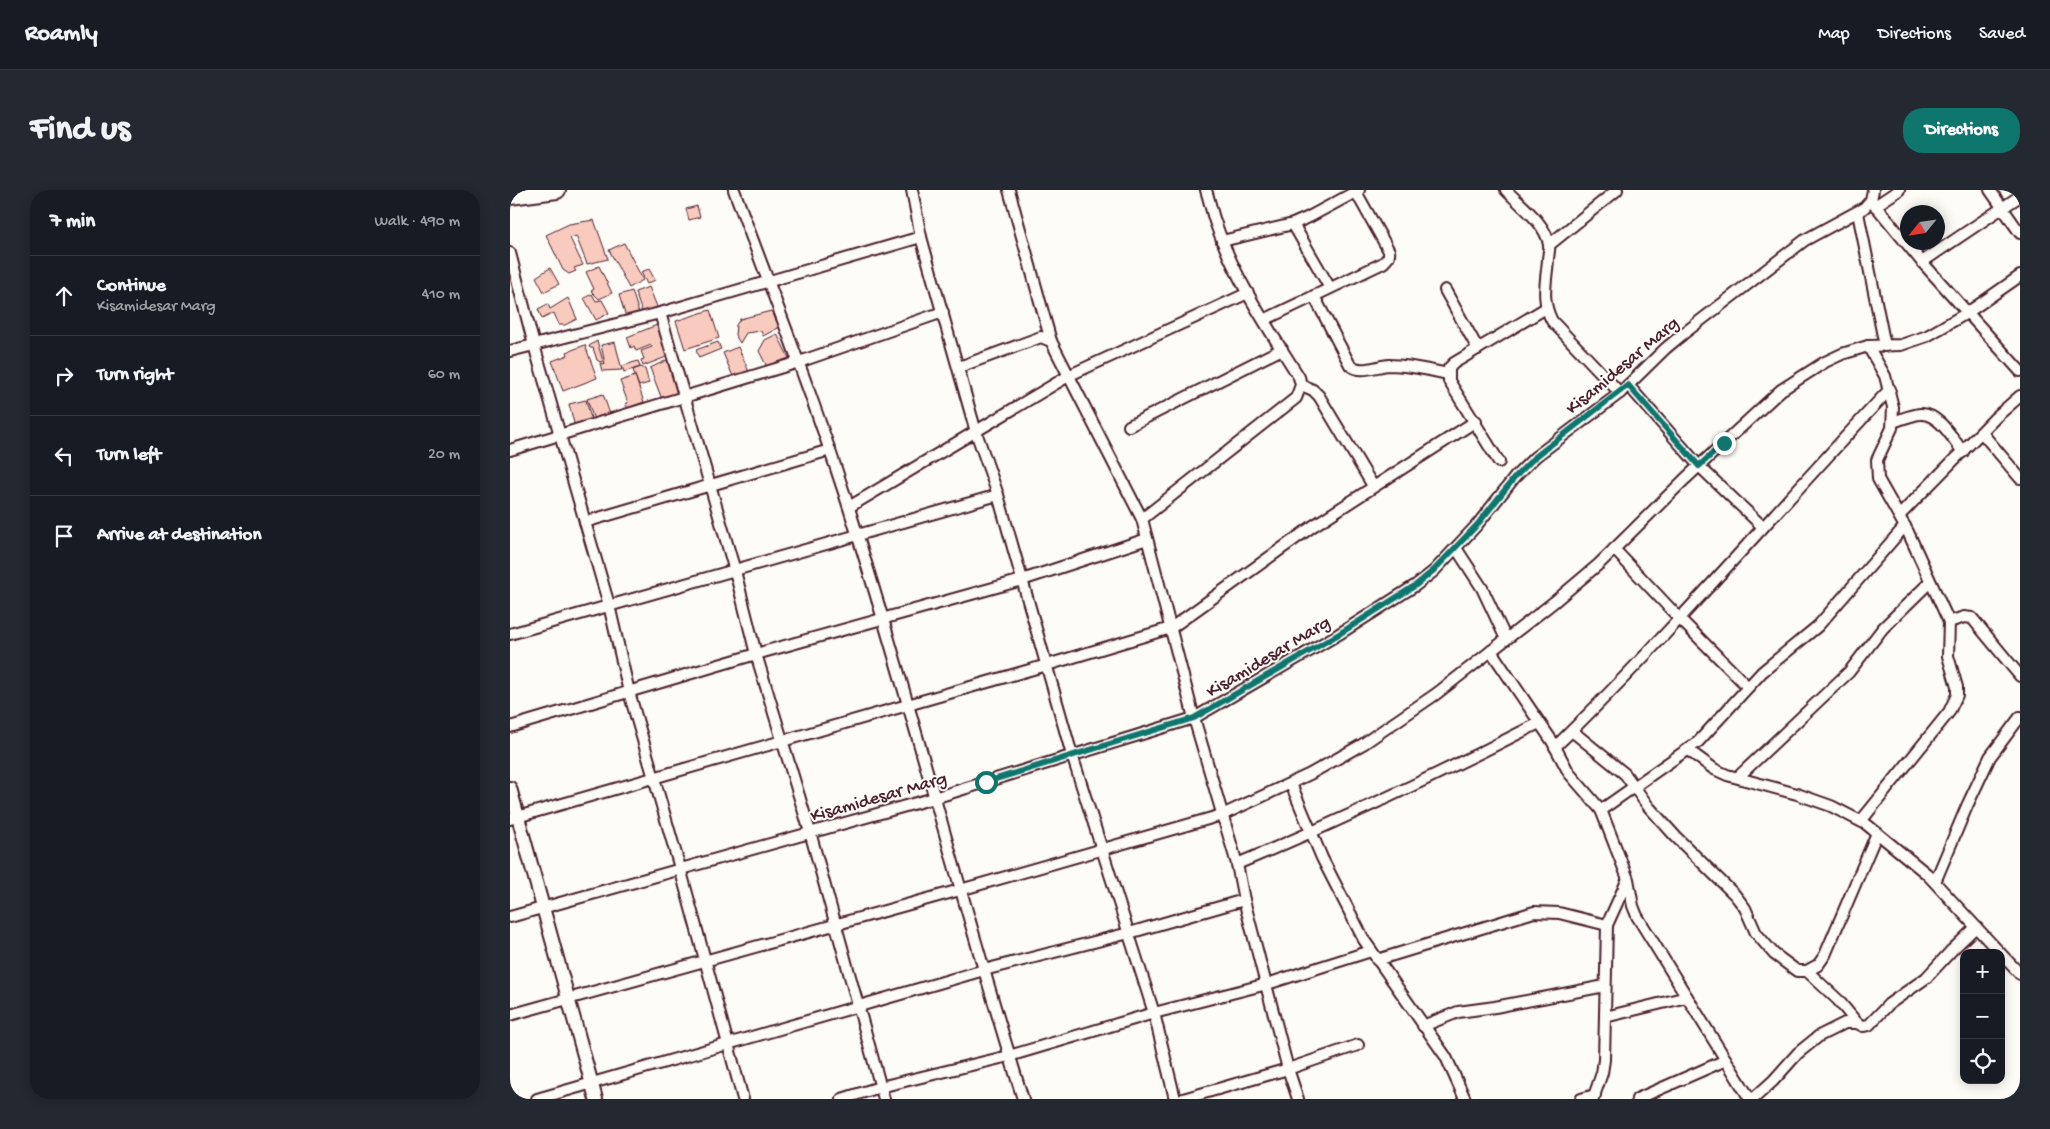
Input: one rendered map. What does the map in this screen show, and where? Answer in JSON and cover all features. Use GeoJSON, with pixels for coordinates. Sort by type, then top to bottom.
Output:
{"type":"FeatureCollection","features":[{"type":"Feature","properties":{"kind":"main road"},"geometry":{"type":"LineString","coordinates":[[510,196],[557,190]]}},
{"type":"Feature","properties":{"kind":"street"},"geometry":{"type":"LineString","coordinates":[[734,190],[799,362],[849,507],[1022,1099]]}},
{"type":"Feature","properties":{"kind":"street"},"geometry":{"type":"LineString","coordinates":[[912,190],[921,236],[976,432],[998,495],[1072,755],[1154,1013],[1175,1099]]}},
{"type":"Feature","properties":{"kind":"street"},"geometry":{"type":"LineString","coordinates":[[1009,190],[1051,340],[1142,519],[1194,718],[1237,864],[1244,900],[1288,1070],[1298,1099]]}},
{"type":"Feature","properties":{"kind":"street"},"geometry":{"type":"LineString","coordinates":[[1142,519],[1296,398],[1301,385],[1299,378],[1248,293],[1222,241],[1206,190]]}},
{"type":"Feature","properties":{"kind":"street"},"geometry":{"type":"LineString","coordinates":[[1506,190],[1536,221],[1546,235],[1549,245],[1545,296],[1546,308],[1552,321],[1620,393]]}},
{"type":"Feature","properties":{"kind":"street"},"geometry":{"type":"LineString","coordinates":[[1549,245],[1617,190]]}},
{"type":"Feature","properties":{"kind":"street","name":"Kisamidesar Marg"},"geometry":{"type":"LineString","coordinates":[[510,917],[934,798],[1194,718],[1339,634],[1416,585],[1456,548],[1494,505],[1515,477],[1535,457],[1620,393],[1666,348],[1805,240],[1858,212],[1873,199],[1899,190]]}},
{"type":"Feature","properties":{"kind":"street"},"geometry":{"type":"LineString","coordinates":[[1990,190],[2020,233]]}},
{"type":"Feature","properties":{"kind":"street"},"geometry":{"type":"LineString","coordinates":[[1222,241],[1293,224],[1309,218],[1358,191],[1389,255],[1383,263],[1264,320]]}},
{"type":"Feature","properties":{"kind":"street"},"geometry":{"type":"LineString","coordinates":[[1922,262],[2020,196]]}},
{"type":"Feature","properties":{"kind":"street"},"geometry":{"type":"LineString","coordinates":[[1873,199],[1922,262],[2020,371]]}},
{"type":"Feature","properties":{"kind":"street"},"geometry":{"type":"LineString","coordinates":[[1858,212],[1885,346]]}},
{"type":"Feature","properties":{"kind":"street"},"geometry":{"type":"LineString","coordinates":[[1293,224],[1330,288]]}},
{"type":"Feature","properties":{"kind":"street"},"geometry":{"type":"LineString","coordinates":[[510,352],[660,313],[921,236]]}},
{"type":"Feature","properties":{"kind":"street"},"geometry":{"type":"LineString","coordinates":[[510,253],[534,345],[609,605],[629,692],[652,777],[680,868],[743,1099]]}},
{"type":"Feature","properties":{"kind":"street"},"geometry":{"type":"LineString","coordinates":[[510,1015],[1222,815],[1291,784],[1363,744],[1436,694],[1554,602],[1614,549],[1699,466],[1781,390],[1825,362],[1842,354],[1868,346],[1901,345],[1918,340],[1967,313],[2020,276]]}},
{"type":"Feature","properties":{"kind":"street"},"geometry":{"type":"LineString","coordinates":[[1445,290],[1478,349]]}},
{"type":"Feature","properties":{"kind":"street"},"geometry":{"type":"LineString","coordinates":[[849,507],[1070,376],[1248,293]]}},
{"type":"Feature","properties":{"kind":"street"},"geometry":{"type":"LineString","coordinates":[[1314,296],[1350,365],[1354,369],[1359,370],[1389,365],[1448,374]]}},
{"type":"Feature","properties":{"kind":"street"},"geometry":{"type":"LineString","coordinates":[[1499,462],[1476,421],[1450,381],[1449,368],[1454,363],[1546,308]]}},
{"type":"Feature","properties":{"kind":"street"},"geometry":{"type":"LineString","coordinates":[[510,450],[799,362],[943,312]]}},
{"type":"Feature","properties":{"kind":"street"},"geometry":{"type":"LineString","coordinates":[[660,313],[735,570],[756,654],[781,741],[810,832],[884,1099]]}},
{"type":"Feature","properties":{"kind":"street"},"geometry":{"type":"LineString","coordinates":[[959,367],[1041,337],[1051,340]]}},
{"type":"Feature","properties":{"kind":"street"},"geometry":{"type":"LineString","coordinates":[[1861,821],[1954,704],[1958,687],[1948,656],[1948,622],[1900,515],[1883,489],[1876,468],[1877,460],[1893,422],[1893,407],[1890,389],[1885,376],[1868,346]]}},
{"type":"Feature","properties":{"kind":"street"},"geometry":{"type":"LineString","coordinates":[[1129,426],[1282,349]]}},
{"type":"Feature","properties":{"kind":"street"},"geometry":{"type":"LineString","coordinates":[[1301,385],[1313,390],[1319,396],[1373,486]]}},
{"type":"Feature","properties":{"kind":"street"},"geometry":{"type":"LineString","coordinates":[[1628,385],[1699,466],[1763,527]]}},
{"type":"Feature","properties":{"kind":"street"},"geometry":{"type":"LineString","coordinates":[[1555,747],[1619,684],[1890,389]]}},
{"type":"Feature","properties":{"kind":"street"},"geometry":{"type":"LineString","coordinates":[[1900,515],[1996,417],[2020,396]]}},
{"type":"Feature","properties":{"kind":"street"},"geometry":{"type":"LineString","coordinates":[[1893,422],[1922,414],[1929,415],[1937,420],[1963,452]]}},
{"type":"Feature","properties":{"kind":"street"},"geometry":{"type":"LineString","coordinates":[[514,818],[652,777],[1047,666],[1171,628],[1313,526],[1476,421]]}},
{"type":"Feature","properties":{"kind":"street"},"geometry":{"type":"LineString","coordinates":[[1982,433],[2020,478]]}},
{"type":"Feature","properties":{"kind":"street"},"geometry":{"type":"LineString","coordinates":[[585,522],[830,450]]}},
{"type":"Feature","properties":{"kind":"street"},"geometry":{"type":"LineString","coordinates":[[510,634],[998,495]]}},
{"type":"Feature","properties":{"kind":"street"},"geometry":{"type":"LineString","coordinates":[[1601,810],[1688,750],[1721,719],[1748,687],[1770,665],[1818,626],[1905,526]]}},
{"type":"Feature","properties":{"kind":"street"},"geometry":{"type":"LineString","coordinates":[[510,726],[756,654],[1022,580],[1147,539]]}},
{"type":"Feature","properties":{"kind":"street"},"geometry":{"type":"LineString","coordinates":[[1456,548],[1482,588],[1506,639]]}},
{"type":"Feature","properties":{"kind":"street"},"geometry":{"type":"LineString","coordinates":[[1614,549],[1748,687]]}},
{"type":"Feature","properties":{"kind":"street"},"geometry":{"type":"LineString","coordinates":[[1738,777],[1848,672],[1883,628],[1930,582]]}},
{"type":"Feature","properties":{"kind":"street"},"geometry":{"type":"LineString","coordinates":[[1948,622],[1964,617],[1972,618],[2020,676]]}},
{"type":"Feature","properties":{"kind":"street"},"geometry":{"type":"LineString","coordinates":[[1491,652],[1555,747],[1572,778],[1601,810],[1628,879],[1633,906],[1638,916],[1751,1099],[1773,1081],[1808,1044],[1837,1025],[1857,1023]]}},
{"type":"Feature","properties":{"kind":"street"},"geometry":{"type":"LineString","coordinates":[[1935,882],[1990,757],[2020,717]]}},
{"type":"Feature","properties":{"kind":"street"},"geometry":{"type":"LineString","coordinates":[[1237,864],[1311,834],[1449,769],[1539,723]]}},
{"type":"Feature","properties":{"kind":"street"},"geometry":{"type":"LineString","coordinates":[[1572,731],[1609,759],[1635,785],[1648,806],[1676,837],[1735,895],[1744,908],[1756,933],[1774,954],[1797,972],[1808,972],[1818,965],[1832,943],[1877,833]]}},
{"type":"Feature","properties":{"kind":"street"},"geometry":{"type":"LineString","coordinates":[[1688,750],[1714,769],[1831,806],[1861,821],[1935,882],[1997,949]]}},
{"type":"Feature","properties":{"kind":"street"},"geometry":{"type":"LineString","coordinates":[[1291,784],[1311,834],[1337,890],[1374,955],[1446,1057],[1465,1099]]}},
{"type":"Feature","properties":{"kind":"street"},"geometry":{"type":"LineString","coordinates":[[510,788],[514,818],[543,908],[596,1099]]}},
{"type":"Feature","properties":{"kind":"street"},"geometry":{"type":"LineString","coordinates":[[1581,1099],[1594,1097],[1603,1066],[1607,925],[1628,879]]}},
{"type":"Feature","properties":{"kind":"street"},"geometry":{"type":"LineString","coordinates":[[537,1099],[728,1043],[858,1008],[984,970],[1129,933],[1244,900]]}},
{"type":"Feature","properties":{"kind":"street"},"geometry":{"type":"LineString","coordinates":[[842,1099],[880,1087],[1009,1056],[1154,1013],[1534,912],[1559,913],[1607,925]]}},
{"type":"Feature","properties":{"kind":"street"},"geometry":{"type":"LineString","coordinates":[[1808,972],[1847,1010],[1857,1023],[1863,1026],[1869,1025],[1889,1004],[1926,978],[1976,927]]}},
{"type":"Feature","properties":{"kind":"street"},"geometry":{"type":"LineString","coordinates":[[2005,957],[2020,974]]}},
{"type":"Feature","properties":{"kind":"street"},"geometry":{"type":"LineString","coordinates":[[1423,1026],[1458,1012],[1495,1007],[1605,986]]}},
{"type":"Feature","properties":{"kind":"street"},"geometry":{"type":"LineString","coordinates":[[1605,1017],[1687,996]]}},
{"type":"Feature","properties":{"kind":"street"},"geometry":{"type":"LineString","coordinates":[[1183,1099],[1288,1070],[1358,1045]]}},
{"type":"Feature","properties":{"kind":"street"},"geometry":{"type":"LineString","coordinates":[[1637,1099],[1726,1060]]}},
{"type":"Feature","properties":{"kind":"building"},"geometry":{"type":"Polygon","coordinates":[[[697,206],[700,217],[689,220],[686,209],[697,206]]]}},
{"type":"Feature","properties":{"kind":"building"},"geometry":{"type":"Polygon","coordinates":[[[594,220],[608,259],[587,264],[576,236],[570,238],[583,265],[574,268],[576,271],[569,274],[563,270],[546,235],[569,224],[594,220]]]}},
{"type":"Feature","properties":{"kind":"building"},"geometry":{"type":"Polygon","coordinates":[[[624,243],[643,280],[629,288],[609,250],[624,243]]]}},
{"type":"Feature","properties":{"kind":"building"},"geometry":{"type":"Polygon","coordinates":[[[599,266],[612,293],[599,299],[591,291],[594,289],[586,272],[599,266]]]}},
{"type":"Feature","properties":{"kind":"building"},"geometry":{"type":"Polygon","coordinates":[[[550,268],[559,284],[544,292],[536,277],[550,268]]]}},
{"type":"Feature","properties":{"kind":"building"},"geometry":{"type":"Polygon","coordinates":[[[649,269],[655,280],[647,284],[641,272],[649,269]]]}},
{"type":"Feature","properties":{"kind":"building"},"geometry":{"type":"Polygon","coordinates":[[[649,287],[658,309],[643,315],[635,292],[649,287]]]}},
{"type":"Feature","properties":{"kind":"building"},"geometry":{"type":"Polygon","coordinates":[[[632,291],[639,313],[626,317],[619,295],[632,291]]]}},
{"type":"Feature","properties":{"kind":"building"},"geometry":{"type":"Polygon","coordinates":[[[592,294],[596,301],[602,300],[609,313],[596,320],[584,298],[592,294]]]}},
{"type":"Feature","properties":{"kind":"building"},"geometry":{"type":"Polygon","coordinates":[[[568,298],[577,319],[565,325],[559,325],[554,313],[542,319],[538,309],[548,304],[550,309],[568,298]]]}},
{"type":"Feature","properties":{"kind":"building"},"geometry":{"type":"Polygon","coordinates":[[[710,310],[719,338],[685,349],[676,321],[710,310]]]}},
{"type":"Feature","properties":{"kind":"building"},"geometry":{"type":"Polygon","coordinates":[[[771,311],[780,327],[763,336],[761,331],[746,333],[740,343],[735,335],[736,325],[740,319],[771,311]]]}},
{"type":"Feature","properties":{"kind":"building"},"geometry":{"type":"Polygon","coordinates":[[[657,325],[669,356],[643,366],[641,360],[644,359],[641,351],[652,347],[651,345],[636,351],[634,346],[631,348],[627,337],[657,325]]]}},
{"type":"Feature","properties":{"kind":"building"},"geometry":{"type":"Polygon","coordinates":[[[777,334],[789,358],[768,369],[759,351],[765,340],[777,334]]]}},
{"type":"Feature","properties":{"kind":"building"},"geometry":{"type":"Polygon","coordinates":[[[597,341],[603,361],[600,362],[597,360],[593,348],[589,346],[597,341]]]}},
{"type":"Feature","properties":{"kind":"building"},"geometry":{"type":"Polygon","coordinates":[[[615,342],[622,370],[602,371],[600,363],[605,364],[601,345],[615,342]]]}},
{"type":"Feature","properties":{"kind":"building"},"geometry":{"type":"Polygon","coordinates":[[[718,342],[721,349],[699,358],[696,350],[718,342]]]}},
{"type":"Feature","properties":{"kind":"building"},"geometry":{"type":"Polygon","coordinates":[[[585,345],[597,378],[563,391],[552,361],[568,355],[567,352],[585,345]]]}},
{"type":"Feature","properties":{"kind":"building"},"geometry":{"type":"Polygon","coordinates":[[[738,347],[750,374],[735,381],[723,353],[738,347]]]}},
{"type":"Feature","properties":{"kind":"building"},"geometry":{"type":"Polygon","coordinates":[[[667,360],[682,395],[663,402],[650,368],[667,360]]]}},
{"type":"Feature","properties":{"kind":"building"},"geometry":{"type":"Polygon","coordinates":[[[638,361],[640,367],[624,372],[622,366],[638,361]]]}},
{"type":"Feature","properties":{"kind":"building"},"geometry":{"type":"Polygon","coordinates":[[[641,367],[645,369],[649,383],[639,386],[633,370],[641,367]]]}},
{"type":"Feature","properties":{"kind":"building"},"geometry":{"type":"Polygon","coordinates":[[[635,376],[644,402],[628,408],[625,404],[628,403],[620,381],[635,376]]]}},
{"type":"Feature","properties":{"kind":"building"},"geometry":{"type":"Polygon","coordinates":[[[603,394],[611,417],[595,423],[587,399],[603,394]]]}},
{"type":"Feature","properties":{"kind":"building"},"geometry":{"type":"Polygon","coordinates":[[[586,400],[592,422],[575,427],[569,404],[586,400]]]}},
{"type":"Feature","properties":{"kind":"route"},"geometry":{"type":"LineString","coordinates":[[986,782],[1194,718],[1339,634],[1416,585],[1434,570],[1477,525],[1515,477],[1535,457],[1628,385],[1699,466],[1724,443]]}}]}
